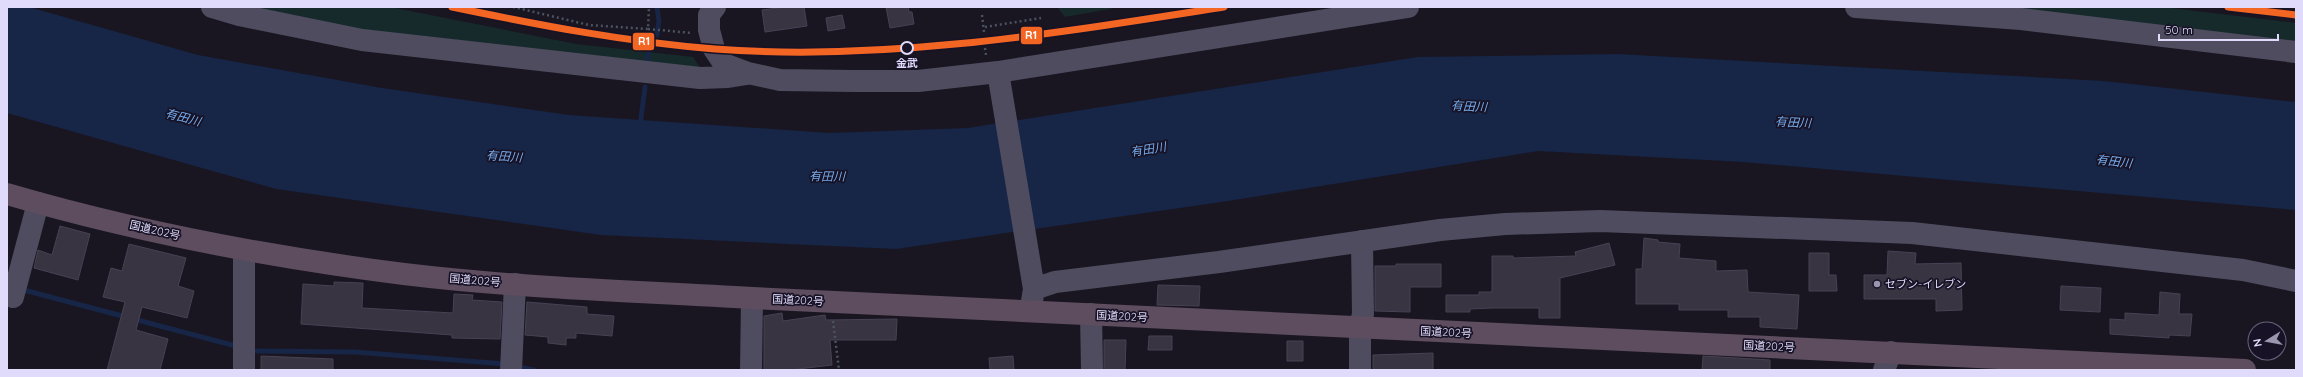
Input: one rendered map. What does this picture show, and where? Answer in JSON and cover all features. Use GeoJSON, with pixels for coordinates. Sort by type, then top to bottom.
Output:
{"type":"FeatureCollection","features":[{"type":"Feature","properties":{"kind":"highway","name":"国道202号"},"geometry":{"type":"LineString","coordinates":[[7,194],[38,203],[244,251],[405,274],[516,284],[752,298],[1360,327],[1887,361],[2245,370]]}},
{"type":"Feature","properties":{"kind":"street"},"geometry":{"type":"LineString","coordinates":[[212,7],[239,15],[362,40],[700,78],[728,77],[748,73]]}},
{"type":"Feature","properties":{"kind":"street"},"geometry":{"type":"LineString","coordinates":[[715,7],[709,15],[709,30],[714,49],[724,64],[748,73],[780,80],[918,81],[998,72],[1408,7]]}},
{"type":"Feature","properties":{"kind":"street"},"geometry":{"type":"LineString","coordinates":[[1856,7],[2021,19],[2296,52]]}},
{"type":"Feature","properties":{"kind":"street"},"geometry":{"type":"LineString","coordinates":[[998,72],[1034,289],[1030,311]]}},
{"type":"Feature","properties":{"kind":"street"},"geometry":{"type":"LineString","coordinates":[[15,289],[38,203]]}},
{"type":"Feature","properties":{"kind":"street"},"geometry":{"type":"LineString","coordinates":[[1034,289],[1055,282],[1211,263],[1440,230],[1505,224],[1592,221],[1803,227],[1912,233],[2243,270],[2296,281]]}},
{"type":"Feature","properties":{"kind":"street"},"geometry":{"type":"LineString","coordinates":[[1360,370],[1360,327],[1363,314],[1362,241]]}},
{"type":"Feature","properties":{"kind":"street"},"geometry":{"type":"LineString","coordinates":[[244,251],[244,370]]}},
{"type":"Feature","properties":{"kind":"street"},"geometry":{"type":"LineString","coordinates":[[511,370],[516,284]]}},
{"type":"Feature","properties":{"kind":"street"},"geometry":{"type":"LineString","coordinates":[[751,370],[752,298]]}},
{"type":"Feature","properties":{"kind":"street"},"geometry":{"type":"LineString","coordinates":[[1091,314],[1092,370]]}},
{"type":"Feature","properties":{"kind":"path"},"geometry":{"type":"LineString","coordinates":[[513,7],[590,25],[690,33],[709,30]]}},
{"type":"Feature","properties":{"kind":"path"},"geometry":{"type":"LineString","coordinates":[[648,29],[649,7]]}},
{"type":"Feature","properties":{"kind":"path"},"geometry":{"type":"LineString","coordinates":[[982,15],[984,32]]}},
{"type":"Feature","properties":{"kind":"path"},"geometry":{"type":"LineString","coordinates":[[984,27],[1041,18]]}},
{"type":"Feature","properties":{"kind":"path"},"geometry":{"type":"LineString","coordinates":[[831,302],[839,370]]}},
{"type":"Feature","properties":{"kind":"green space"},"geometry":{"type":"Polygon","coordinates":[[[242,7],[390,7],[576,44],[693,57],[701,69],[358,29],[242,7]]]}},
{"type":"Feature","properties":{"kind":"green space"},"geometry":{"type":"Polygon","coordinates":[[[1057,7],[1121,7],[1065,17],[1057,7]]]}},
{"type":"Feature","properties":{"kind":"green space"},"geometry":{"type":"Polygon","coordinates":[[[1990,7],[2162,7],[2296,23],[2296,42],[1990,7]]]}},
{"type":"Feature","properties":{"kind":"water","name":"有田川"},"geometry":{"type":"Polygon","coordinates":[[[7,7],[29,7],[198,55],[382,88],[569,115],[829,133],[968,128],[1418,57],[1618,54],[2104,81],[2296,102],[2296,210],[1743,162],[1538,151],[1228,201],[896,249],[601,235],[276,189],[7,113],[7,7]]]}},
{"type":"Feature","properties":{"kind":"building"},"geometry":{"type":"Polygon","coordinates":[[[785,7],[804,7],[807,26],[765,32],[762,10],[785,7]]]}},
{"type":"Feature","properties":{"kind":"building"},"geometry":{"type":"Polygon","coordinates":[[[886,7],[908,7],[909,12],[912,12],[914,24],[890,28],[886,7]]]}},
{"type":"Feature","properties":{"kind":"building"},"geometry":{"type":"Polygon","coordinates":[[[842,15],[845,28],[828,31],[826,18],[842,15]]]}},
{"type":"Feature","properties":{"kind":"building"},"geometry":{"type":"Polygon","coordinates":[[[60,226],[90,234],[78,280],[34,268],[38,250],[52,255],[60,226]]]}},
{"type":"Feature","properties":{"kind":"building"},"geometry":{"type":"Polygon","coordinates":[[[1644,238],[1658,240],[1658,242],[1680,244],[1679,258],[1716,261],[1716,271],[1747,270],[1748,292],[1799,295],[1797,329],[1760,327],[1760,317],[1728,317],[1728,310],[1679,310],[1679,304],[1636,304],[1636,269],[1642,269],[1644,238]]]}},
{"type":"Feature","properties":{"kind":"building"},"geometry":{"type":"Polygon","coordinates":[[[1609,243],[1615,265],[1560,278],[1560,318],[1539,318],[1539,308],[1492,308],[1470,309],[1470,312],[1446,312],[1446,295],[1479,295],[1479,292],[1492,292],[1492,256],[1513,256],[1513,258],[1576,256],[1575,252],[1609,243]]]}},
{"type":"Feature","properties":{"kind":"building"},"geometry":{"type":"Polygon","coordinates":[[[129,244],[186,258],[178,286],[194,291],[187,318],[142,307],[136,330],[168,339],[160,370],[107,370],[125,302],[103,297],[111,268],[122,271],[129,244]]]}},
{"type":"Feature","properties":{"kind":"building"},"geometry":{"type":"Polygon","coordinates":[[[1888,251],[1916,253],[1915,264],[1961,263],[1962,310],[1936,311],[1936,299],[1864,299],[1864,275],[1887,275],[1888,251]]]}},
{"type":"Feature","properties":{"kind":"building"},"geometry":{"type":"Polygon","coordinates":[[[1809,253],[1829,253],[1829,275],[1836,275],[1837,291],[1809,291],[1809,253]]]}},
{"type":"Feature","properties":{"kind":"building"},"geometry":{"type":"Polygon","coordinates":[[[1396,264],[1441,264],[1441,287],[1410,287],[1410,312],[1375,311],[1375,266],[1396,266],[1396,264]]]}},
{"type":"Feature","properties":{"kind":"building"},"geometry":{"type":"Polygon","coordinates":[[[334,282],[363,283],[362,308],[453,313],[454,294],[473,295],[472,300],[502,302],[500,339],[452,338],[452,335],[301,324],[303,284],[334,286],[334,282]]]}},
{"type":"Feature","properties":{"kind":"building"},"geometry":{"type":"Polygon","coordinates":[[[1158,285],[1200,286],[1199,306],[1157,305],[1158,285]]]}},
{"type":"Feature","properties":{"kind":"building"},"geometry":{"type":"Polygon","coordinates":[[[2061,286],[2101,288],[2100,312],[2060,310],[2061,286]]]}},
{"type":"Feature","properties":{"kind":"building"},"geometry":{"type":"Polygon","coordinates":[[[2160,292],[2180,294],[2179,314],[2192,314],[2190,336],[2169,335],[2169,338],[2110,334],[2110,319],[2125,320],[2125,313],[2159,315],[2160,292]]]}},
{"type":"Feature","properties":{"kind":"building"},"geometry":{"type":"Polygon","coordinates":[[[527,302],[587,307],[587,314],[614,316],[612,336],[576,333],[576,338],[566,338],[566,345],[548,343],[548,337],[525,335],[527,302]]]}},
{"type":"Feature","properties":{"kind":"building"},"geometry":{"type":"Polygon","coordinates":[[[782,313],[783,321],[825,315],[826,320],[897,319],[896,340],[830,340],[832,365],[790,370],[764,370],[764,316],[782,313]]]}},
{"type":"Feature","properties":{"kind":"building"},"geometry":{"type":"Polygon","coordinates":[[[1149,336],[1172,336],[1172,350],[1148,350],[1149,336]]]}},
{"type":"Feature","properties":{"kind":"building"},"geometry":{"type":"Polygon","coordinates":[[[1104,340],[1126,340],[1125,370],[1104,370],[1104,340]]]}},
{"type":"Feature","properties":{"kind":"building"},"geometry":{"type":"Polygon","coordinates":[[[1287,341],[1303,341],[1303,361],[1287,361],[1287,341]]]}},
{"type":"Feature","properties":{"kind":"building"},"geometry":{"type":"Polygon","coordinates":[[[1433,353],[1433,370],[1373,370],[1373,355],[1433,353]]]}},
{"type":"Feature","properties":{"kind":"building"},"geometry":{"type":"Polygon","coordinates":[[[261,356],[333,359],[333,370],[261,370],[261,356]]]}},
{"type":"Feature","properties":{"kind":"building"},"geometry":{"type":"Polygon","coordinates":[[[1013,356],[1014,370],[990,370],[989,358],[1013,356]]]}},
{"type":"Feature","properties":{"kind":"building"},"geometry":{"type":"Polygon","coordinates":[[[1703,356],[1770,360],[1770,370],[1702,370],[1703,356]]]}},
{"type":"Feature","properties":{"kind":"waterway"},"geometry":{"type":"LineString","coordinates":[[657,7],[659,21],[657,35]]}},
{"type":"Feature","properties":{"kind":"waterway"},"geometry":{"type":"LineString","coordinates":[[647,63],[648,52]]}},
{"type":"Feature","properties":{"kind":"waterway"},"geometry":{"type":"LineString","coordinates":[[640,126],[645,87]]}},
{"type":"Feature","properties":{"kind":"waterway"},"geometry":{"type":"LineString","coordinates":[[20,289],[232,345]]}},
{"type":"Feature","properties":{"kind":"waterway"},"geometry":{"type":"LineString","coordinates":[[257,351],[355,352],[505,364]]}},
{"type":"Feature","properties":{"kind":"waterway"},"geometry":{"type":"LineString","coordinates":[[523,368],[534,370]]}},
{"type":"Feature","properties":{"kind":"transit line","name":"R1"},"geometry":{"type":"LineString","coordinates":[[452,7],[550,26],[649,42],[715,49],[779,52],[842,52],[970,43],[1224,7]]}},
{"type":"Feature","properties":{"kind":"transit line","name":"R1"},"geometry":{"type":"LineString","coordinates":[[2228,7],[2296,15]]}},
{"type":"Feature","properties":{"kind":"place","name":"金武"},"geometry":{"type":"Point","coordinates":[907,48]}},
{"type":"Feature","properties":{"kind":"place","name":"セブン-イレブン"},"geometry":{"type":"Point","coordinates":[1877,284]}}]}
